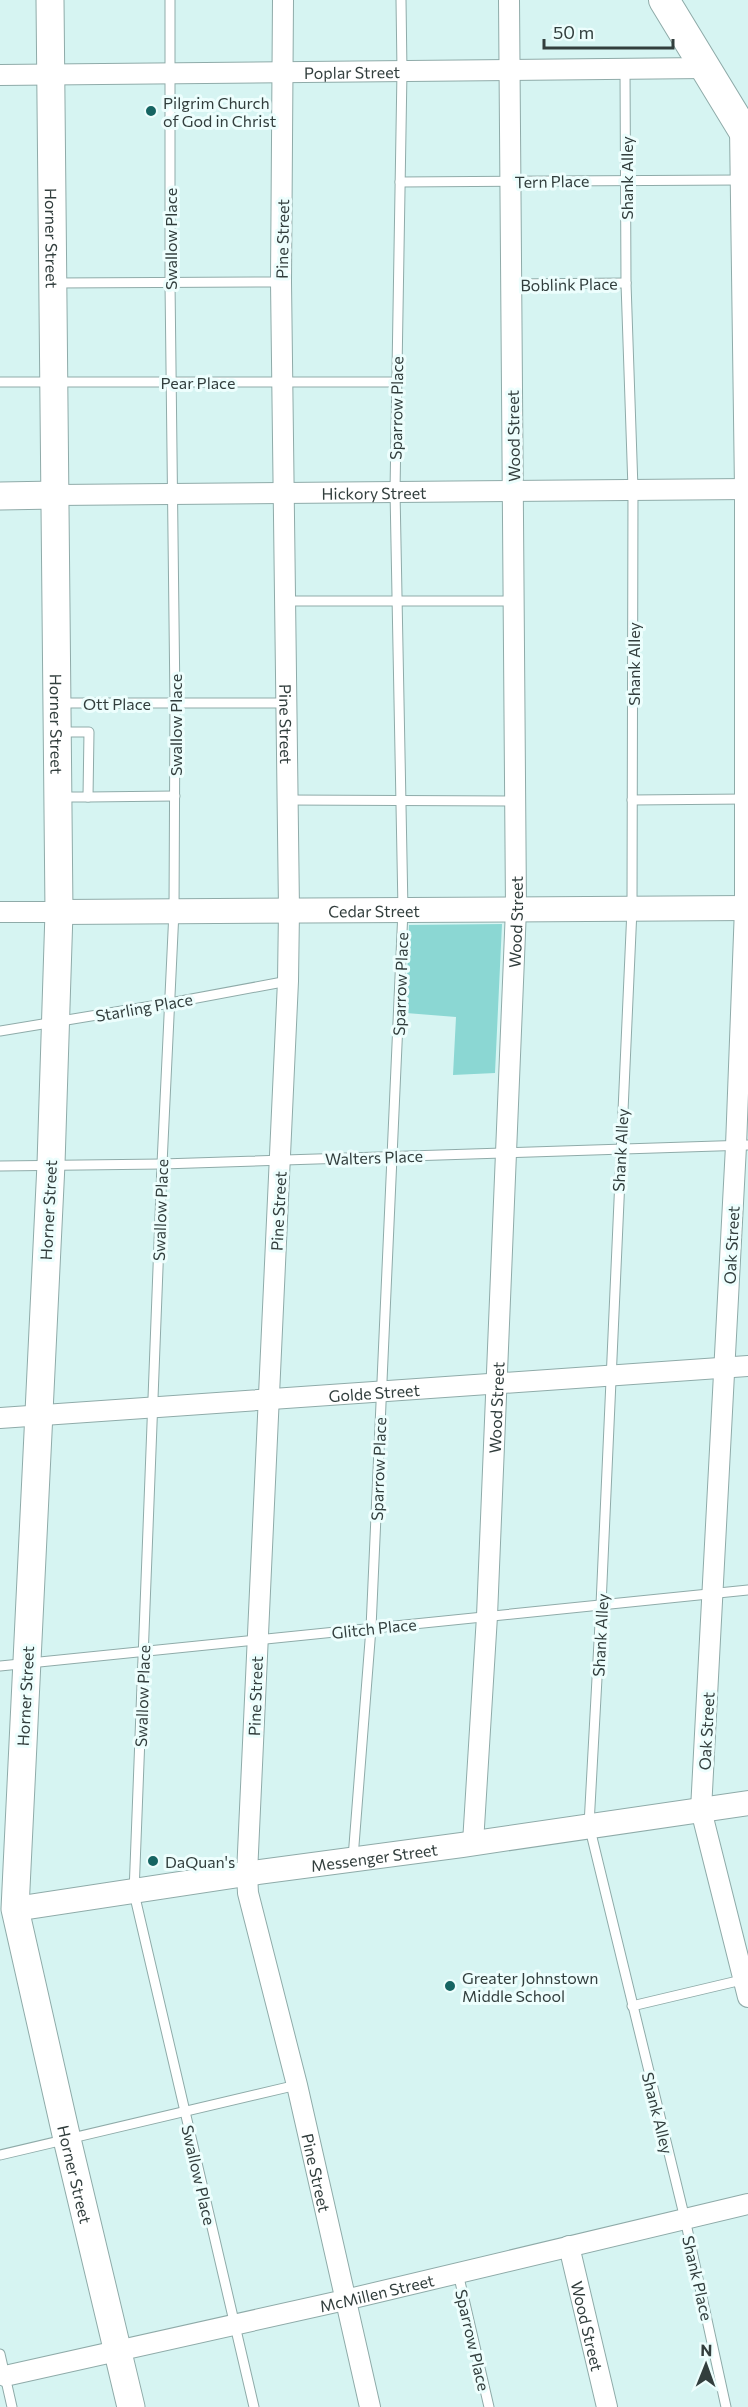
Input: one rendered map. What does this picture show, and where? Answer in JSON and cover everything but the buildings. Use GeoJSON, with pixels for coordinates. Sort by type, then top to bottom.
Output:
{"type":"FeatureCollection","features":[{"type":"Feature","properties":{"kind":"main road","name":"Horner Street"},"geometry":{"type":"LineString","coordinates":[[50,0],[59,912],[51,1164],[38,1415],[13,1665],[8,1910],[67,2139],[131,2407]]}},
{"type":"Feature","properties":{"kind":"main road"},"geometry":{"type":"LineString","coordinates":[[664,0],[744,133]]}},
{"type":"Feature","properties":{"kind":"main road","name":"Hickory Street"},"geometry":{"type":"LineString","coordinates":[[0,495],[56,495]]}},
{"type":"Feature","properties":{"kind":"street","name":"Pine Street"},"geometry":{"type":"LineString","coordinates":[[283,0],[281,282],[288,981],[247,1874],[248,1893],[297,2085],[370,2407]]}},
{"type":"Feature","properties":{"kind":"street","name":"Wood Street"},"geometry":{"type":"LineString","coordinates":[[473,1843],[487,1616],[516,909],[508,0]]}},
{"type":"Feature","properties":{"kind":"street","name":"Poplar Street"},"geometry":{"type":"LineString","coordinates":[[0,75],[705,68]]}},
{"type":"Feature","properties":{"kind":"street","name":"Oak Street"},"geometry":{"type":"LineString","coordinates":[[744,133],[740,180],[746,489],[747,908],[742,1146],[725,1367],[702,1810],[747,1985]]}},
{"type":"Feature","properties":{"kind":"street","name":"Hickory Street"},"geometry":{"type":"LineString","coordinates":[[56,495],[746,489]]}},
{"type":"Feature","properties":{"kind":"street","name":"Cedar Street"},"geometry":{"type":"LineString","coordinates":[[0,912],[747,908]]}},
{"type":"Feature","properties":{"kind":"street","name":"Golde Street"},"geometry":{"type":"LineString","coordinates":[[0,1418],[748,1366]]}},
{"type":"Feature","properties":{"kind":"street","name":"Messenger Street"},"geometry":{"type":"LineString","coordinates":[[8,1910],[134,1893],[353,1858],[748,1803]]}},
{"type":"Feature","properties":{"kind":"street","name":"McMillen Street"},"geometry":{"type":"LineString","coordinates":[[5,2376],[345,2300],[748,2204]]}},
{"type":"Feature","properties":{"kind":"street","name":"Wood Street"},"geometry":{"type":"LineString","coordinates":[[569,2246],[607,2407]]}},
{"type":"Feature","properties":{"kind":"lane","name":"Swallow Place"},"geometry":{"type":"LineString","coordinates":[[170,0],[170,283],[175,703],[174,911],[134,1893],[254,2407]]}},
{"type":"Feature","properties":{"kind":"lane","name":"Sparrow Place"},"geometry":{"type":"LineString","coordinates":[[353,1858],[371,1628],[403,910],[395,491],[402,71],[401,0]]}},
{"type":"Feature","properties":{"kind":"lane","name":"Shank Alley"},"geometry":{"type":"LineString","coordinates":[[625,69],[626,283],[633,489],[632,909],[589,1825],[684,2219]]}},
{"type":"Feature","properties":{"kind":"lane","name":"Tern Place"},"geometry":{"type":"LineString","coordinates":[[400,182],[740,180]]}},
{"type":"Feature","properties":{"kind":"lane"},"geometry":{"type":"LineString","coordinates":[[52,283],[281,282]]}},
{"type":"Feature","properties":{"kind":"lane","name":"Boblink Place"},"geometry":{"type":"LineString","coordinates":[[511,284],[626,283]]}},
{"type":"Feature","properties":{"kind":"lane","name":"Pear Place"},"geometry":{"type":"LineString","coordinates":[[0,382],[397,382]]}},
{"type":"Feature","properties":{"kind":"lane"},"geometry":{"type":"LineString","coordinates":[[285,601],[514,601]]}},
{"type":"Feature","properties":{"kind":"lane","name":"Ott Place"},"geometry":{"type":"LineString","coordinates":[[57,703],[285,703]]}},
{"type":"Feature","properties":{"kind":"lane"},"geometry":{"type":"LineString","coordinates":[[57,732],[89,732],[88,797]]}},
{"type":"Feature","properties":{"kind":"lane"},"geometry":{"type":"LineString","coordinates":[[57,797],[175,796]]}},
{"type":"Feature","properties":{"kind":"lane"},"geometry":{"type":"LineString","coordinates":[[632,800],[747,799]]}},
{"type":"Feature","properties":{"kind":"lane"},"geometry":{"type":"LineString","coordinates":[[287,800],[515,801]]}},
{"type":"Feature","properties":{"kind":"lane","name":"Starling Place"},"geometry":{"type":"LineString","coordinates":[[0,1031],[288,981]]}},
{"type":"Feature","properties":{"kind":"lane","name":"Walters Place"},"geometry":{"type":"LineString","coordinates":[[0,1166],[162,1164],[742,1146]]}},
{"type":"Feature","properties":{"kind":"lane","name":"Glitch Place"},"geometry":{"type":"LineString","coordinates":[[13,1665],[748,1590]]}},
{"type":"Feature","properties":{"kind":"lane"},"geometry":{"type":"LineString","coordinates":[[632,2006],[747,1985]]}},
{"type":"Feature","properties":{"kind":"lane"},"geometry":{"type":"LineString","coordinates":[[0,2155],[297,2085]]}},
{"type":"Feature","properties":{"kind":"lane","name":"Shank Place"},"geometry":{"type":"LineString","coordinates":[[684,2219],[726,2407]]}},
{"type":"Feature","properties":{"kind":"lane","name":"Sparrow Place"},"geometry":{"type":"LineString","coordinates":[[458,2273],[489,2407]]}},
{"type":"Feature","properties":{"kind":"lane"},"geometry":{"type":"LineString","coordinates":[[0,2355],[12,2407]]}},
{"type":"Feature","properties":{"kind":"shaded area"},"geometry":{"type":"Polygon","coordinates":[[[502,924],[495,1073],[453,1075],[456,1017],[406,1013],[409,925],[502,924]]]}},
{"type":"Feature","properties":{"kind":"place","name":"Pilgrim Church of God in Christ"},"geometry":{"type":"Point","coordinates":[151,111]}},
{"type":"Feature","properties":{"kind":"place","name":"DaQuan's"},"geometry":{"type":"Point","coordinates":[153,1861]}},
{"type":"Feature","properties":{"kind":"place","name":"Greater Johnstown Middle School"},"geometry":{"type":"Point","coordinates":[450,1986]}}]}
